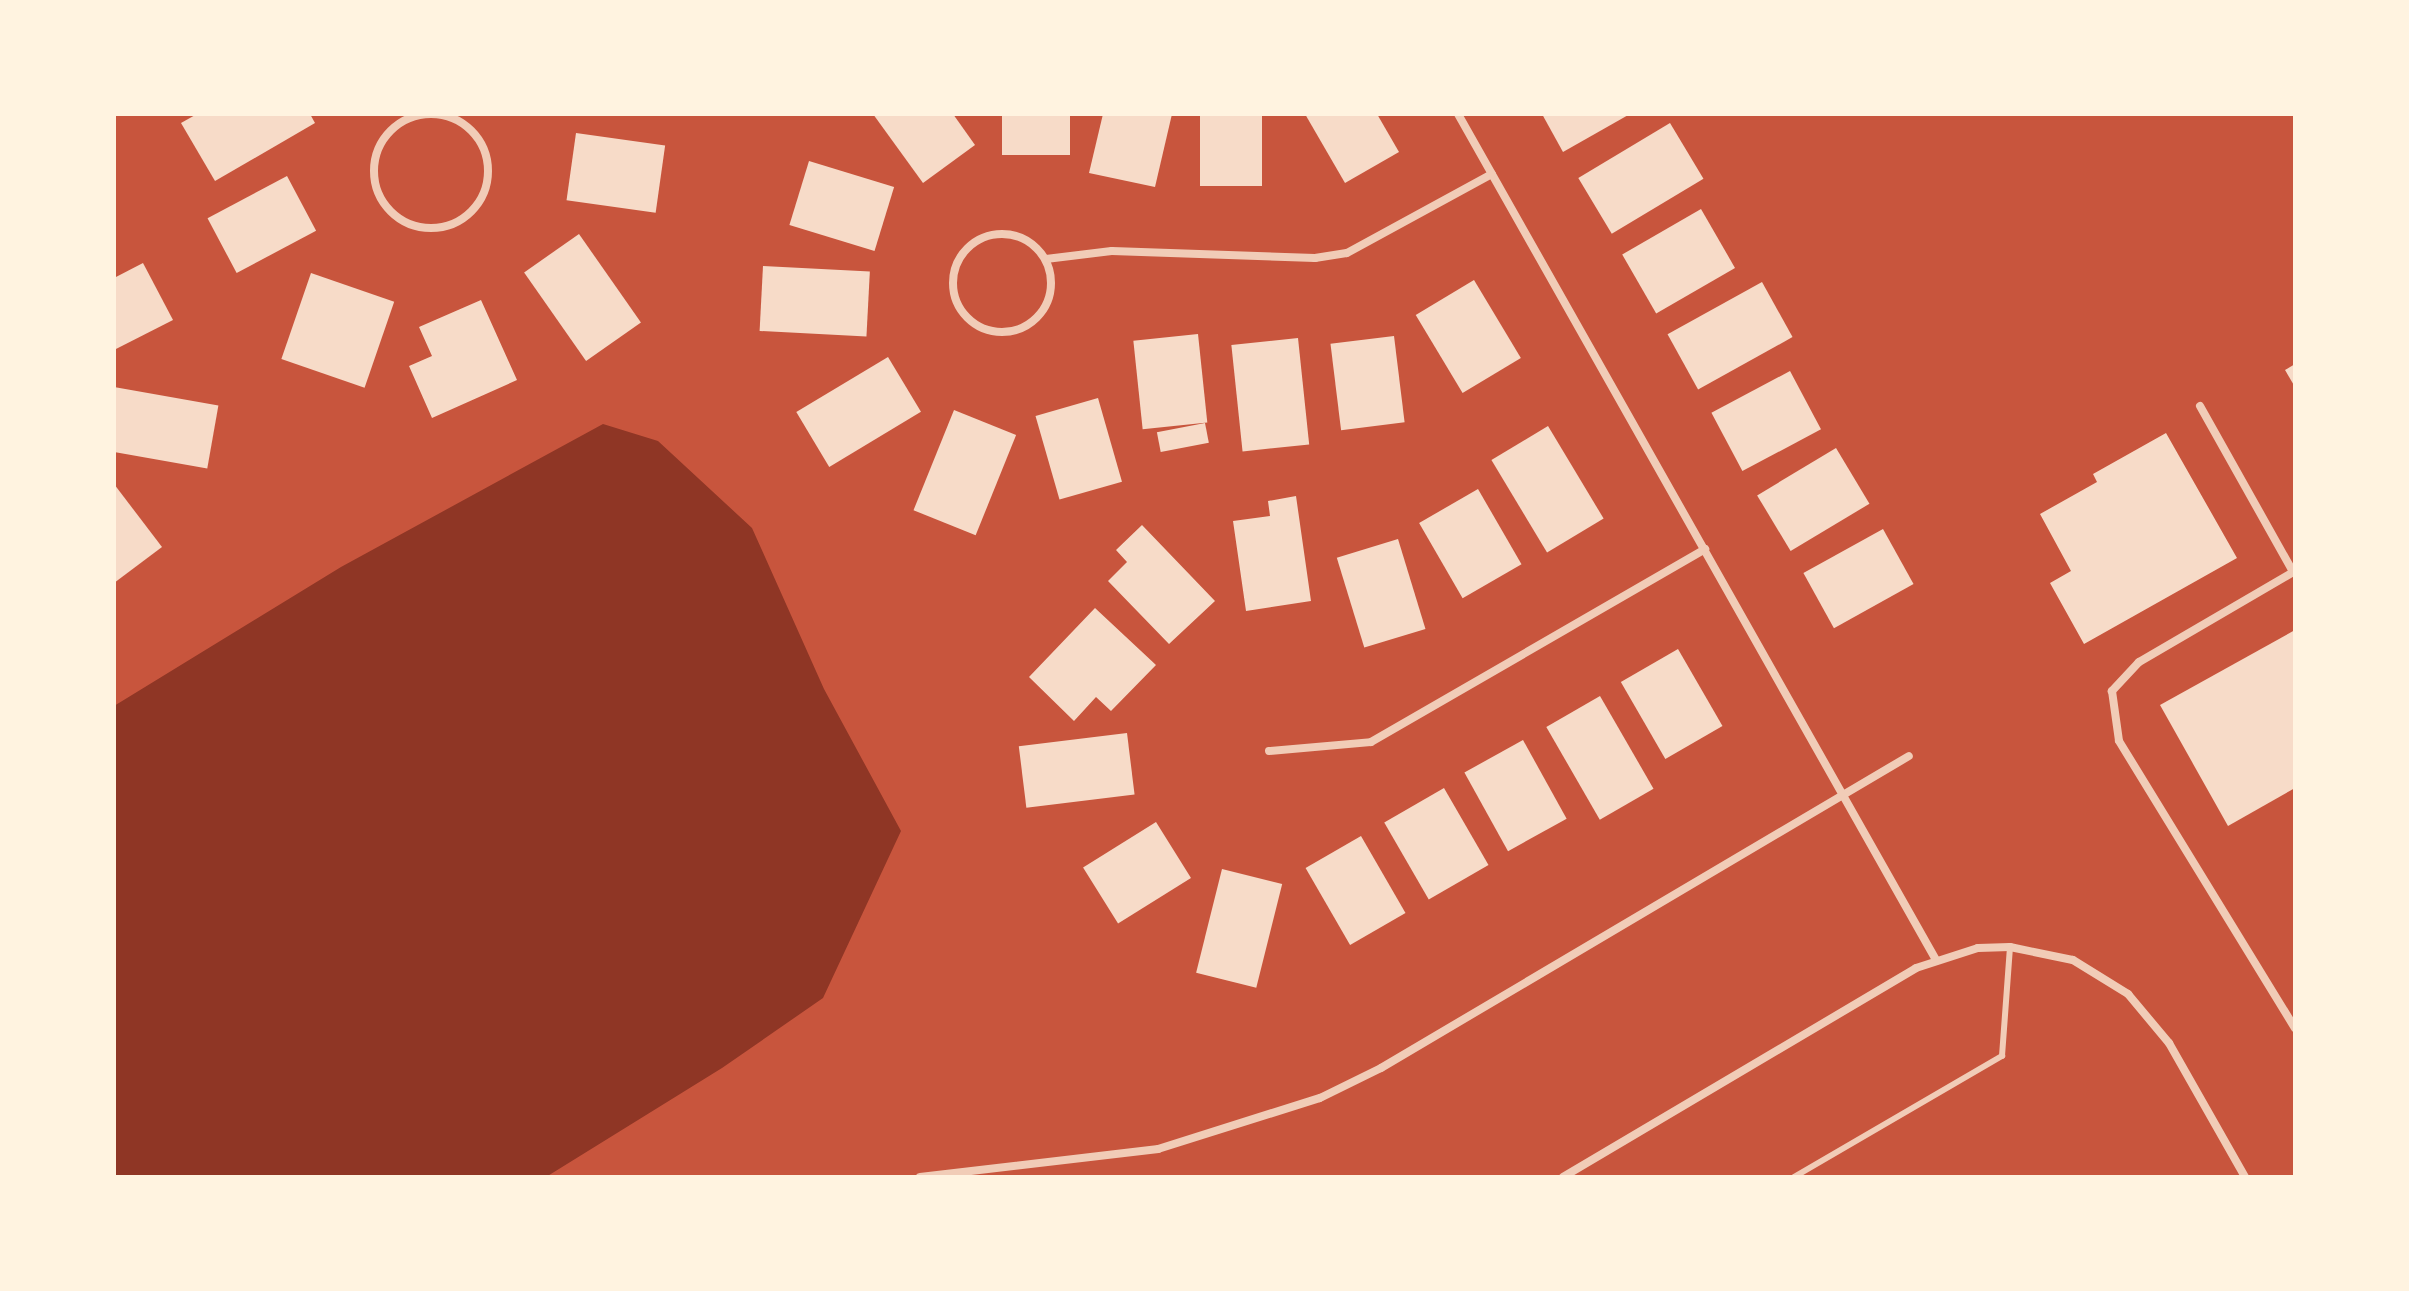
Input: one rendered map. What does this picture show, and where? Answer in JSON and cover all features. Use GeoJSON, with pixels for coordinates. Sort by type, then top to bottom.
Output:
{"type":"FeatureCollection","features":[{"type":"Feature","properties":{"kind":"street"},"geometry":{"type":"LineString","coordinates":[[1458,114],[1845,794],[1936,960]]}},
{"type":"Feature","properties":{"kind":"street"},"geometry":{"type":"LineString","coordinates":[[438,115],[470,129],[481,142],[489,177],[474,209],[460,221],[425,228],[393,214],[382,200],[376,184],[379,148],[401,118],[438,115]]}},
{"type":"Feature","properties":{"kind":"street"},"geometry":{"type":"LineString","coordinates":[[1046,259],[1051,293],[1033,322],[1001,333],[984,330],[958,307],[953,282],[960,257],[987,236],[1021,237],[1046,259],[1112,251],[1315,258],[1347,253],[1492,174]]}},
{"type":"Feature","properties":{"kind":"street"},"geometry":{"type":"LineString","coordinates":[[2200,406],[2294,572],[2139,662],[2112,691],[2119,741],[2295,1028]]}},
{"type":"Feature","properties":{"kind":"street"},"geometry":{"type":"LineString","coordinates":[[1269,751],[1371,742],[1705,549]]}},
{"type":"Feature","properties":{"kind":"street"},"geometry":{"type":"LineString","coordinates":[[920,1177],[1158,1149],[1320,1098],[1381,1068],[1909,756]]}},
{"type":"Feature","properties":{"kind":"street"},"geometry":{"type":"LineString","coordinates":[[1569,1176],[1936,960],[2010,947],[2073,960],[2128,994],[2169,1043],[2245,1177]]}},
{"type":"Feature","properties":{"kind":"lane"},"geometry":{"type":"LineString","coordinates":[[1794,1177],[2002,1056],[2010,947]]}},
{"type":"Feature","properties":{"kind":"shaded area"},"geometry":{"type":"Polygon","coordinates":[[[603,424],[658,441],[752,528],[824,689],[901,831],[823,998],[722,1068],[546,1177],[114,1177],[114,706],[341,567],[603,424]]]}},
{"type":"Feature","properties":{"kind":"building"},"geometry":{"type":"Polygon","coordinates":[[[197,114],[310,114],[315,123],[215,181],[181,123],[197,114]]]}},
{"type":"Feature","properties":{"kind":"building"},"geometry":{"type":"Polygon","coordinates":[[[873,114],[953,114],[975,145],[923,183],[873,114]]]}},
{"type":"Feature","properties":{"kind":"building"},"geometry":{"type":"Polygon","coordinates":[[[1002,114],[1070,114],[1070,155],[1002,155],[1002,114]]]}},
{"type":"Feature","properties":{"kind":"building"},"geometry":{"type":"Polygon","coordinates":[[[1103,114],[1172,114],[1155,187],[1089,173],[1103,114]]]}},
{"type":"Feature","properties":{"kind":"building"},"geometry":{"type":"Polygon","coordinates":[[[1200,114],[1262,114],[1262,186],[1200,186],[1200,114]]]}},
{"type":"Feature","properties":{"kind":"building"},"geometry":{"type":"Polygon","coordinates":[[[1305,114],[1377,114],[1399,152],[1345,183],[1305,114]]]}},
{"type":"Feature","properties":{"kind":"building"},"geometry":{"type":"Polygon","coordinates":[[[1542,114],[1630,114],[1563,152],[1542,114]]]}},
{"type":"Feature","properties":{"kind":"building"},"geometry":{"type":"Polygon","coordinates":[[[1670,123],[1703,179],[1612,234],[1578,178],[1670,123]]]}},
{"type":"Feature","properties":{"kind":"building"},"geometry":{"type":"Polygon","coordinates":[[[576,133],[665,146],[656,213],[567,200],[576,133]]]}},
{"type":"Feature","properties":{"kind":"building"},"geometry":{"type":"Polygon","coordinates":[[[809,161],[894,187],[875,251],[789,225],[809,161]]]}},
{"type":"Feature","properties":{"kind":"building"},"geometry":{"type":"Polygon","coordinates":[[[287,176],[316,231],[237,273],[208,218],[287,176]]]}},
{"type":"Feature","properties":{"kind":"building"},"geometry":{"type":"Polygon","coordinates":[[[1701,209],[1735,268],[1656,313],[1622,254],[1701,209]]]}},
{"type":"Feature","properties":{"kind":"building"},"geometry":{"type":"Polygon","coordinates":[[[579,234],[641,322],[586,361],[524,272],[579,234]]]}},
{"type":"Feature","properties":{"kind":"building"},"geometry":{"type":"Polygon","coordinates":[[[143,263],[173,320],[114,350],[114,278],[143,263]]]}},
{"type":"Feature","properties":{"kind":"building"},"geometry":{"type":"Polygon","coordinates":[[[763,266],[870,272],[866,337],[760,331],[763,266]]]}},
{"type":"Feature","properties":{"kind":"building"},"geometry":{"type":"Polygon","coordinates":[[[311,273],[394,302],[365,388],[281,359],[311,273]]]}},
{"type":"Feature","properties":{"kind":"building"},"geometry":{"type":"Polygon","coordinates":[[[1474,280],[1521,358],[1463,393],[1416,315],[1474,280]]]}},
{"type":"Feature","properties":{"kind":"building"},"geometry":{"type":"Polygon","coordinates":[[[1762,282],[1793,337],[1698,389],[1668,334],[1762,282]]]}},
{"type":"Feature","properties":{"kind":"building"},"geometry":{"type":"Polygon","coordinates":[[[481,300],[517,380],[432,418],[409,366],[432,356],[419,327],[481,300]]]}},
{"type":"Feature","properties":{"kind":"building"},"geometry":{"type":"Polygon","coordinates":[[[1198,334],[1207,423],[1143,429],[1133,341],[1198,334]]]}},
{"type":"Feature","properties":{"kind":"building"},"geometry":{"type":"Polygon","coordinates":[[[1394,336],[1405,422],[1341,430],[1330,344],[1394,336]]]}},
{"type":"Feature","properties":{"kind":"building"},"geometry":{"type":"Polygon","coordinates":[[[1298,338],[1309,444],[1243,451],[1231,345],[1298,338]]]}},
{"type":"Feature","properties":{"kind":"building"},"geometry":{"type":"Polygon","coordinates":[[[888,357],[921,412],[829,467],[796,412],[888,357]]]}},
{"type":"Feature","properties":{"kind":"building"},"geometry":{"type":"Polygon","coordinates":[[[2295,364],[2295,387],[2285,370],[2295,364]]]}},
{"type":"Feature","properties":{"kind":"building"},"geometry":{"type":"Polygon","coordinates":[[[1790,371],[1821,429],[1742,471],[1711,413],[1790,371]]]}},
{"type":"Feature","properties":{"kind":"building"},"geometry":{"type":"Polygon","coordinates":[[[114,387],[218,405],[207,468],[114,452],[114,387]]]}},
{"type":"Feature","properties":{"kind":"building"},"geometry":{"type":"Polygon","coordinates":[[[1098,398],[1122,482],[1059,500],[1036,416],[1098,398]]]}},
{"type":"Feature","properties":{"kind":"building"},"geometry":{"type":"Polygon","coordinates":[[[954,410],[1016,435],[976,535],[914,510],[954,410]]]}},
{"type":"Feature","properties":{"kind":"building"},"geometry":{"type":"Polygon","coordinates":[[[1205,423],[1209,443],[1161,452],[1157,432],[1205,423]]]}},
{"type":"Feature","properties":{"kind":"building"},"geometry":{"type":"Polygon","coordinates":[[[1548,426],[1604,519],[1547,553],[1491,460],[1548,426]]]}},
{"type":"Feature","properties":{"kind":"building"},"geometry":{"type":"Polygon","coordinates":[[[2166,433],[2237,558],[2084,644],[2050,583],[2071,571],[2040,514],[2097,482],[2093,474],[2166,433]]]}},
{"type":"Feature","properties":{"kind":"building"},"geometry":{"type":"Polygon","coordinates":[[[1836,448],[1869,504],[1791,551],[1757,495],[1836,448]]]}},
{"type":"Feature","properties":{"kind":"building"},"geometry":{"type":"Polygon","coordinates":[[[114,484],[162,547],[114,583],[114,484]]]}},
{"type":"Feature","properties":{"kind":"building"},"geometry":{"type":"Polygon","coordinates":[[[1478,489],[1522,564],[1463,598],[1419,523],[1478,489]]]}},
{"type":"Feature","properties":{"kind":"building"},"geometry":{"type":"Polygon","coordinates":[[[1296,496],[1311,601],[1246,611],[1233,521],[1270,516],[1268,501],[1296,496]]]}},
{"type":"Feature","properties":{"kind":"building"},"geometry":{"type":"Polygon","coordinates":[[[1142,525],[1215,601],[1169,644],[1108,581],[1127,562],[1116,550],[1142,525]]]}},
{"type":"Feature","properties":{"kind":"building"},"geometry":{"type":"Polygon","coordinates":[[[1883,529],[1914,584],[1834,628],[1803,573],[1883,529]]]}},
{"type":"Feature","properties":{"kind":"building"},"geometry":{"type":"Polygon","coordinates":[[[1398,539],[1425,629],[1364,648],[1337,558],[1398,539]]]}},
{"type":"Feature","properties":{"kind":"building"},"geometry":{"type":"Polygon","coordinates":[[[1095,608],[1156,665],[1111,711],[1096,697],[1074,721],[1029,677],[1095,608]]]}},
{"type":"Feature","properties":{"kind":"building"},"geometry":{"type":"Polygon","coordinates":[[[2295,630],[2295,788],[2228,826],[2160,705],[2295,630]]]}},
{"type":"Feature","properties":{"kind":"building"},"geometry":{"type":"Polygon","coordinates":[[[1678,649],[1722,726],[1665,759],[1621,682],[1678,649]]]}},
{"type":"Feature","properties":{"kind":"building"},"geometry":{"type":"Polygon","coordinates":[[[1600,696],[1654,789],[1600,820],[1546,727],[1600,696]]]}},
{"type":"Feature","properties":{"kind":"building"},"geometry":{"type":"Polygon","coordinates":[[[1127,733],[1135,795],[1026,808],[1019,746],[1127,733]]]}},
{"type":"Feature","properties":{"kind":"building"},"geometry":{"type":"Polygon","coordinates":[[[1523,740],[1567,819],[1508,851],[1464,772],[1523,740]]]}},
{"type":"Feature","properties":{"kind":"building"},"geometry":{"type":"Polygon","coordinates":[[[1444,788],[1488,865],[1429,900],[1384,822],[1444,788]]]}},
{"type":"Feature","properties":{"kind":"building"},"geometry":{"type":"Polygon","coordinates":[[[1156,822],[1191,878],[1118,924],[1083,868],[1156,822]]]}},
{"type":"Feature","properties":{"kind":"building"},"geometry":{"type":"Polygon","coordinates":[[[1361,836],[1406,913],[1350,945],[1306,868],[1361,836]]]}},
{"type":"Feature","properties":{"kind":"building"},"geometry":{"type":"Polygon","coordinates":[[[1222,869],[1282,884],[1256,988],[1196,973],[1222,869]]]}}]}
